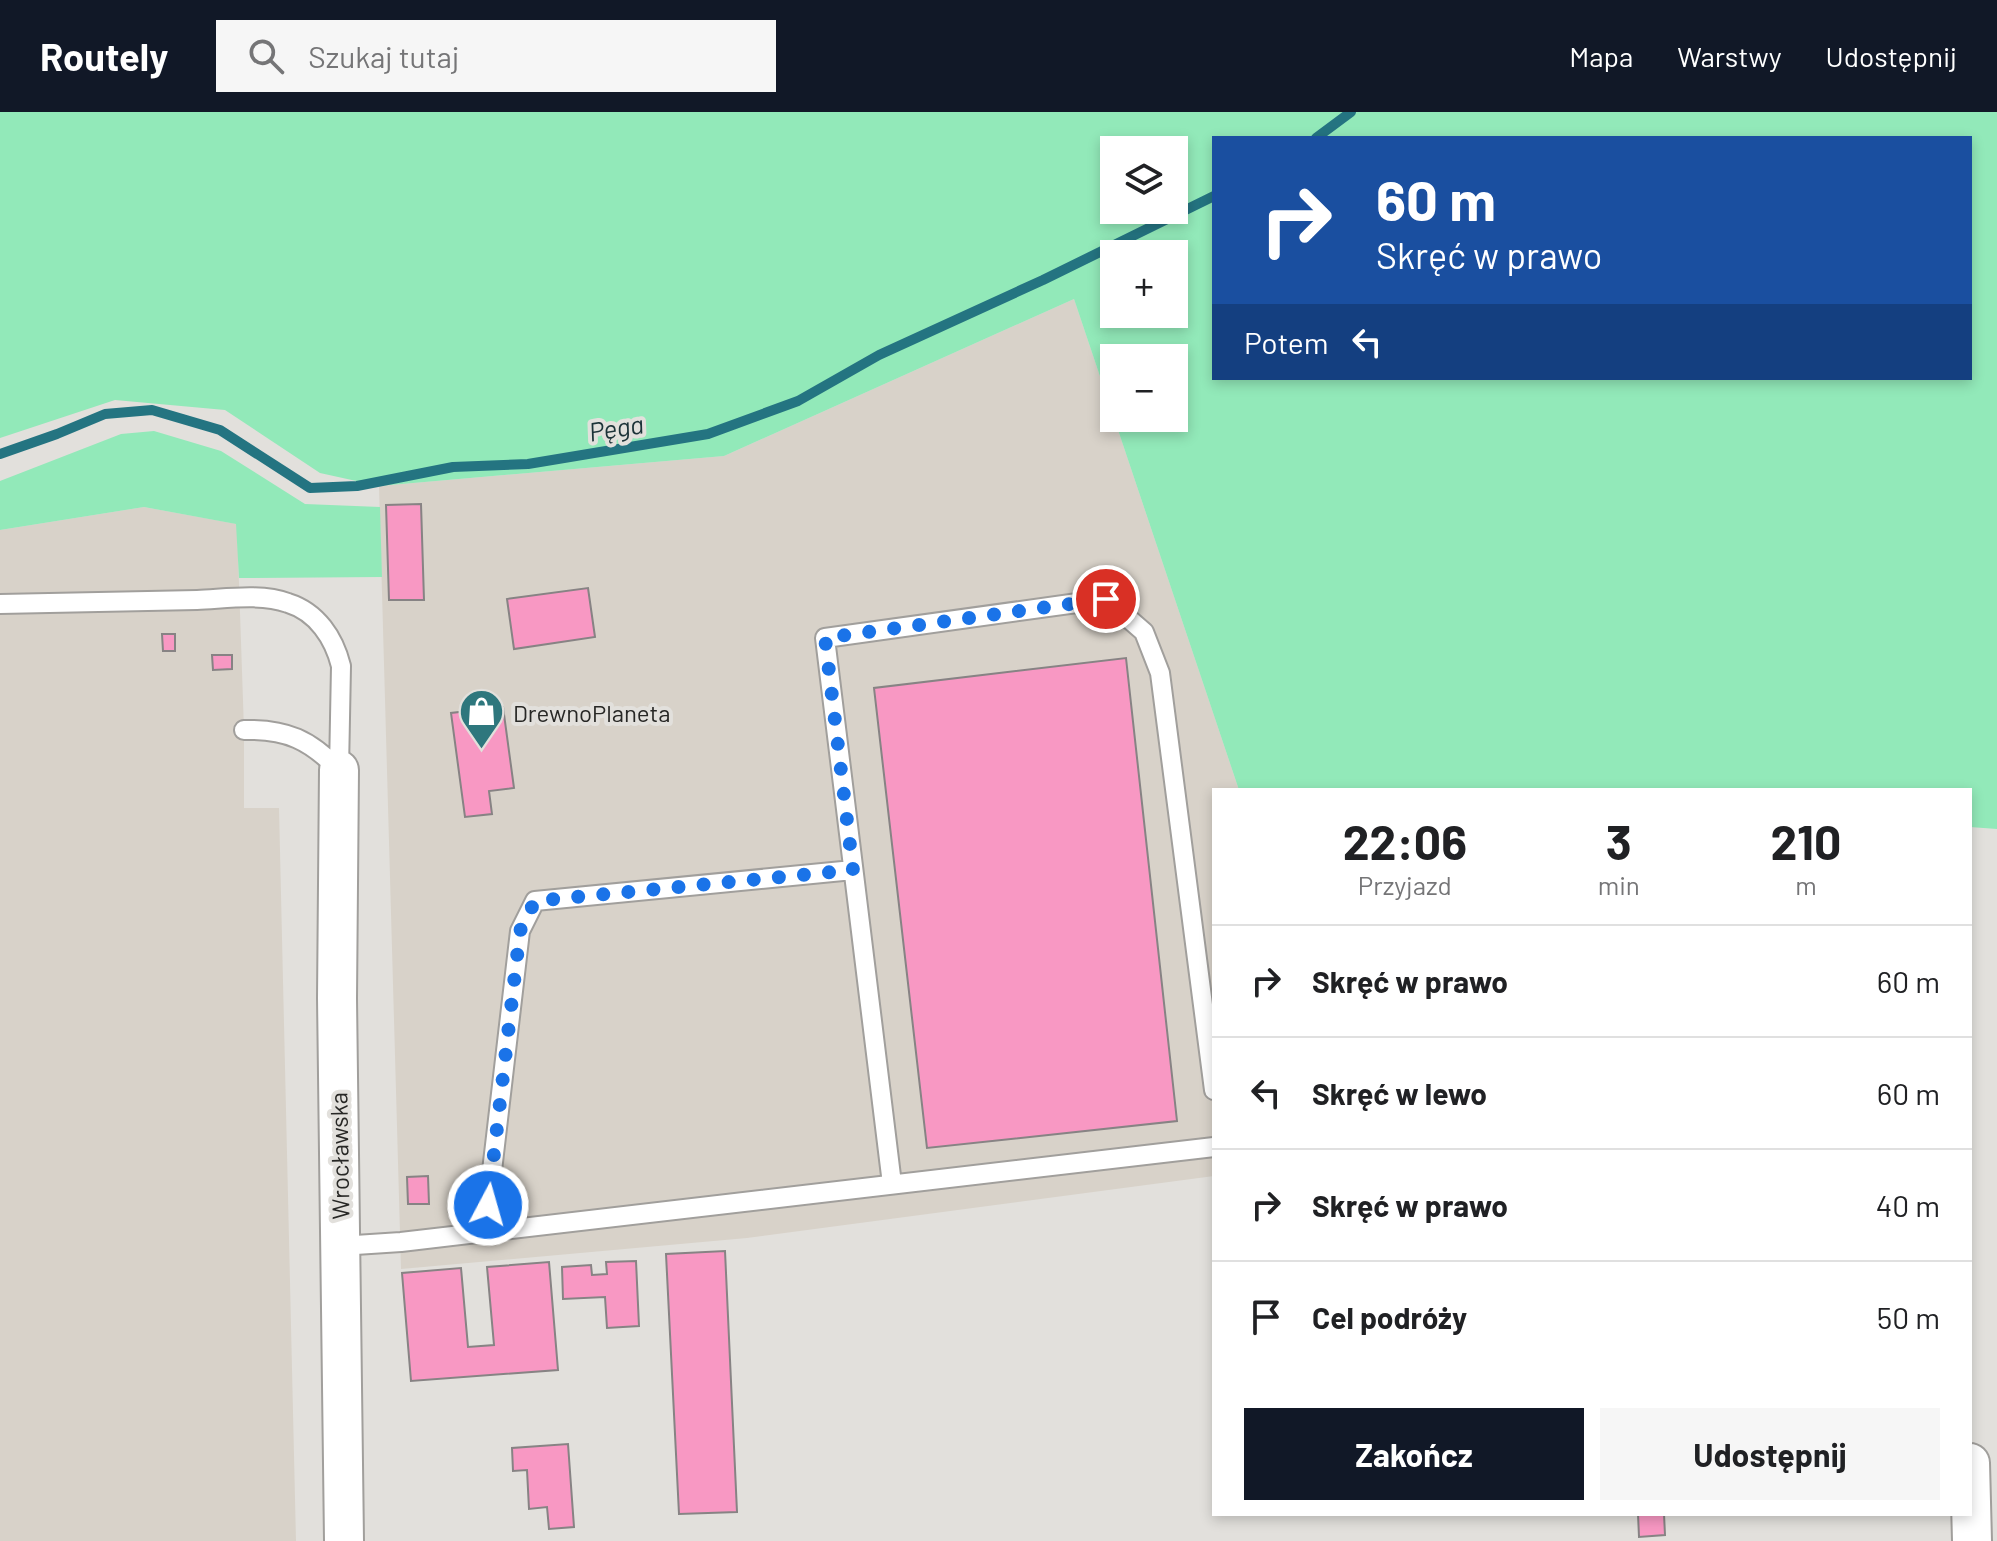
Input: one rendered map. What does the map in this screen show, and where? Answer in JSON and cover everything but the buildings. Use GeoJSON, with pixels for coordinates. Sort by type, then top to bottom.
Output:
{"type":"FeatureCollection","features":[{"type":"Feature","properties":{"kind":"street","name":"Wrocławska"},"geometry":{"type":"LineString","coordinates":[[339,770],[337,1012],[344,1541]]}},
{"type":"Feature","properties":{"kind":"street"},"geometry":{"type":"LineString","coordinates":[[1971,1516],[1972,1541]]}},
{"type":"Feature","properties":{"kind":"lane"},"geometry":{"type":"LineString","coordinates":[[0,604],[239,599],[290,603],[316,621],[330,636],[337,650],[341,666],[339,770]]}},
{"type":"Feature","properties":{"kind":"lane"},"geometry":{"type":"LineString","coordinates":[[892,1184],[825,638],[1106,599],[1144,632],[1160,673],[1212,1075]]}},
{"type":"Feature","properties":{"kind":"lane"},"geometry":{"type":"LineString","coordinates":[[244,730],[278,731],[297,737],[319,749],[339,770]]}},
{"type":"Feature","properties":{"kind":"lane"},"geometry":{"type":"LineString","coordinates":[[478,1232],[488,1205],[520,931],[535,901],[853,870]]}},
{"type":"Feature","properties":{"kind":"lane"},"geometry":{"type":"LineString","coordinates":[[340,1246],[1212,1147]]}},
{"type":"Feature","properties":{"kind":"shaded area"},"geometry":{"type":"Polygon","coordinates":[[[1074,299],[1100,376],[1100,432],[1119,432],[1238,788],[1212,788],[1212,1176],[747,1238],[401,1269],[379,486],[724,456],[1074,299]]]}},
{"type":"Feature","properties":{"kind":"shaded area"},"geometry":{"type":"Polygon","coordinates":[[[144,507],[237,524],[244,808],[279,808],[296,1541],[0,1541],[0,530],[144,507]]]}},
{"type":"Feature","properties":{"kind":"green space"},"geometry":{"type":"Polygon","coordinates":[[[0,112],[1997,112],[1997,829],[1972,827],[1972,788],[1238,788],[1119,432],[1188,432],[1188,344],[1100,344],[1100,376],[1074,299],[724,456],[379,486],[320,473],[225,410],[115,400],[0,438],[0,112]]]}},
{"type":"Feature","properties":{"kind":"green space"},"geometry":{"type":"Polygon","coordinates":[[[154,431],[221,451],[305,504],[380,507],[382,577],[239,578],[236,524],[144,507],[0,530],[0,481],[121,434],[154,431]]]}},
{"type":"Feature","properties":{"kind":"waterway","name":"Pęga"},"geometry":{"type":"LineString","coordinates":[[1319,136],[1351,112]]}},
{"type":"Feature","properties":{"kind":"waterway","name":"Pęga"},"geometry":{"type":"LineString","coordinates":[[0,454],[105,414],[152,410],[220,430],[310,488],[357,486],[453,467],[528,464],[708,434],[798,401],[879,355],[1043,280],[1212,197]]}},
{"type":"Feature","properties":{"kind":"place","name":"DrewnoPlaneta"},"geometry":{"type":"Point","coordinates":[482,751]}},
{"type":"Feature","properties":{"kind":"route"},"geometry":{"type":"LineString","coordinates":[[488,1205],[520,931],[535,901],[853,870],[825,638],[1106,599]]}}]}
